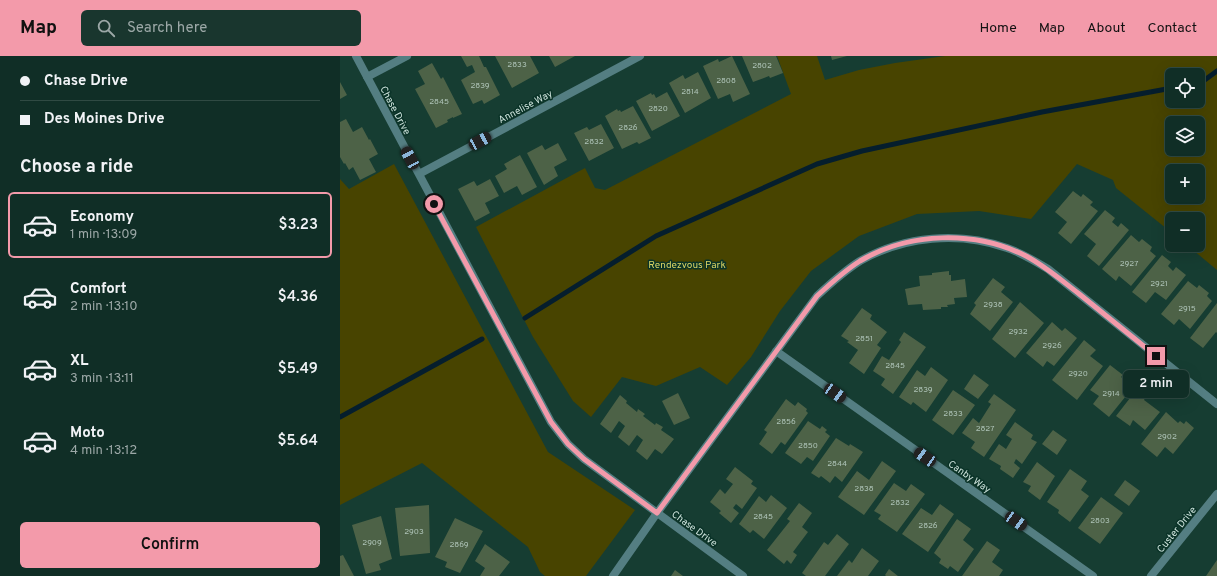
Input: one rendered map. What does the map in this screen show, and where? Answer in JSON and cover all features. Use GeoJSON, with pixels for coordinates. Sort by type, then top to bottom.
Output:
{"type":"FeatureCollection","features":[{"type":"Feature","properties":{"kind":"street","name":"Chase Drive"},"geometry":{"type":"LineString","coordinates":[[356,56],[545,412],[568,444],[584,459],[743,576]]}},
{"type":"Feature","properties":{"kind":"street"},"geometry":{"type":"LineString","coordinates":[[367,77],[407,56]]}},
{"type":"Feature","properties":{"kind":"street","name":"Annelise Way"},"geometry":{"type":"LineString","coordinates":[[418,174],[640,56]]}},
{"type":"Feature","properties":{"kind":"street"},"geometry":{"type":"LineString","coordinates":[[613,576],[657,513],[817,296],[837,277],[860,261],[884,249],[911,241],[953,238],[981,241],[1007,248],[1027,256],[1048,269],[1217,404]]}},
{"type":"Feature","properties":{"kind":"street","name":"Canby Way"},"geometry":{"type":"LineString","coordinates":[[776,351],[1093,576]]}},
{"type":"Feature","properties":{"kind":"street","name":"Custer Drive"},"geometry":{"type":"LineString","coordinates":[[1151,576],[1217,494]]}},
{"type":"Feature","properties":{"kind":"green space","name":"Rendezvous Park"},"geometry":{"type":"Polygon","coordinates":[[[777,56],[817,56],[825,80],[859,70],[945,56],[1217,56],[1217,270],[1195,252],[1205,252],[1205,212],[1165,212],[1165,227],[1116,188],[1113,180],[1077,164],[1031,219],[979,211],[917,214],[859,236],[811,271],[780,311],[751,357],[727,385],[700,367],[656,386],[622,377],[591,417],[573,401],[533,337],[476,227],[585,168],[595,188],[605,190],[791,94],[777,56]]]}},
{"type":"Feature","properties":{"kind":"green space"},"geometry":{"type":"Polygon","coordinates":[[[394,164],[548,452],[635,510],[586,576],[545,576],[540,572],[528,547],[422,463],[340,505],[340,179],[349,189],[394,164]]]}},
{"type":"Feature","properties":{"kind":"building"},"geometry":{"type":"Polygon","coordinates":[[[461,56],[479,56],[500,95],[484,104],[482,100],[473,104],[461,80],[475,72],[472,65],[467,67],[461,56]]]}},
{"type":"Feature","properties":{"kind":"building"},"geometry":{"type":"Polygon","coordinates":[[[495,56],[530,56],[539,73],[512,88],[495,56]]]}},
{"type":"Feature","properties":{"kind":"building"},"geometry":{"type":"Polygon","coordinates":[[[549,56],[575,56],[555,67],[549,56]]]}},
{"type":"Feature","properties":{"kind":"building"},"geometry":{"type":"Polygon","coordinates":[[[732,56],[750,94],[733,102],[730,94],[718,99],[703,66],[718,59],[719,62],[732,56]]]}},
{"type":"Feature","properties":{"kind":"building"},"geometry":{"type":"Polygon","coordinates":[[[742,56],[776,56],[783,73],[753,82],[742,56]]]}},
{"type":"Feature","properties":{"kind":"building"},"geometry":{"type":"Polygon","coordinates":[[[831,56],[847,56],[832,60],[831,56]]]}},
{"type":"Feature","properties":{"kind":"building"},"geometry":{"type":"Polygon","coordinates":[[[432,63],[441,79],[443,77],[462,114],[447,120],[448,122],[436,128],[415,89],[425,84],[418,71],[432,63]]]}},
{"type":"Feature","properties":{"kind":"building"},"geometry":{"type":"Polygon","coordinates":[[[698,72],[711,98],[685,113],[669,83],[683,75],[685,79],[698,72]]]}},
{"type":"Feature","properties":{"kind":"building"},"geometry":{"type":"Polygon","coordinates":[[[340,82],[347,95],[340,99],[340,82]]]}},
{"type":"Feature","properties":{"kind":"building"},"geometry":{"type":"Polygon","coordinates":[[[667,92],[680,116],[652,131],[636,101],[651,93],[652,95],[654,94],[656,98],[667,92]]]}},
{"type":"Feature","properties":{"kind":"building"},"geometry":{"type":"Polygon","coordinates":[[[633,106],[651,138],[639,144],[637,142],[622,149],[605,116],[617,109],[621,112],[633,106]]]}},
{"type":"Feature","properties":{"kind":"building"},"geometry":{"type":"Polygon","coordinates":[[[346,119],[353,132],[362,127],[378,154],[369,159],[376,172],[360,180],[353,167],[349,170],[340,157],[340,122],[346,119]]]}},
{"type":"Feature","properties":{"kind":"building"},"geometry":{"type":"Polygon","coordinates":[[[601,124],[614,148],[589,161],[574,133],[587,127],[589,130],[601,124]]]}},
{"type":"Feature","properties":{"kind":"building"},"geometry":{"type":"Polygon","coordinates":[[[558,143],[567,160],[554,167],[558,176],[544,185],[527,153],[542,145],[545,150],[558,143]]]}},
{"type":"Feature","properties":{"kind":"building"},"geometry":{"type":"Polygon","coordinates":[[[520,155],[537,187],[522,195],[517,186],[504,193],[495,176],[507,169],[504,164],[520,155]]]}},
{"type":"Feature","properties":{"kind":"building"},"geometry":{"type":"Polygon","coordinates":[[[490,179],[499,196],[485,203],[490,213],[475,221],[458,189],[474,181],[477,186],[490,179]]]}},
{"type":"Feature","properties":{"kind":"building"},"geometry":{"type":"Polygon","coordinates":[[[1073,191],[1081,197],[1083,194],[1093,202],[1090,205],[1098,211],[1071,244],[1058,233],[1067,222],[1055,212],[1073,191]]]}},
{"type":"Feature","properties":{"kind":"building"},"geometry":{"type":"Polygon","coordinates":[[[1105,210],[1115,218],[1112,222],[1118,227],[1121,223],[1129,230],[1099,266],[1087,256],[1096,244],[1084,234],[1105,210]]]}},
{"type":"Feature","properties":{"kind":"building"},"geometry":{"type":"Polygon","coordinates":[[[1131,235],[1139,242],[1142,239],[1152,247],[1150,251],[1156,256],[1131,286],[1119,276],[1116,281],[1102,269],[1131,235]]]}},
{"type":"Feature","properties":{"kind":"building"},"geometry":{"type":"Polygon","coordinates":[[[1162,255],[1171,262],[1168,266],[1173,271],[1176,267],[1186,275],[1166,300],[1155,292],[1146,303],[1132,292],[1162,255]]]}},
{"type":"Feature","properties":{"kind":"building"},"geometry":{"type":"Polygon","coordinates":[[[949,271],[951,281],[965,279],[967,297],[954,298],[955,304],[947,305],[948,307],[941,307],[941,309],[923,310],[922,304],[908,305],[905,289],[920,286],[919,276],[949,271]]]}},
{"type":"Feature","properties":{"kind":"building"},"geometry":{"type":"Polygon","coordinates":[[[993,278],[1005,287],[1001,292],[1013,302],[990,331],[970,314],[976,305],[974,303],[993,278]]]}},
{"type":"Feature","properties":{"kind":"building"},"geometry":{"type":"Polygon","coordinates":[[[1188,281],[1197,288],[1199,285],[1209,293],[1207,296],[1212,301],[1190,329],[1179,319],[1174,325],[1161,314],[1188,281]]]}},
{"type":"Feature","properties":{"kind":"building"},"geometry":{"type":"Polygon","coordinates":[[[1020,302],[1044,323],[1015,358],[992,339],[1020,302]]]}},
{"type":"Feature","properties":{"kind":"building"},"geometry":{"type":"Polygon","coordinates":[[[1217,303],[1217,333],[1216,332],[1203,348],[1190,338],[1217,303]]]}},
{"type":"Feature","properties":{"kind":"building"},"geometry":{"type":"Polygon","coordinates":[[[862,308],[872,315],[870,319],[887,332],[877,345],[881,348],[864,374],[849,363],[858,350],[847,342],[849,341],[841,336],[862,308]]]}},
{"type":"Feature","properties":{"kind":"building"},"geometry":{"type":"Polygon","coordinates":[[[1052,322],[1062,331],[1065,328],[1077,338],[1054,366],[1047,361],[1043,367],[1026,353],[1052,322]]]}},
{"type":"Feature","properties":{"kind":"building"},"geometry":{"type":"Polygon","coordinates":[[[904,332],[926,347],[893,394],[881,385],[885,379],[873,371],[882,356],[889,360],[901,342],[899,340],[904,332]]]}},
{"type":"Feature","properties":{"kind":"building"},"geometry":{"type":"Polygon","coordinates":[[[1084,340],[1096,350],[1090,356],[1103,366],[1077,400],[1052,380],[1084,340]]]}},
{"type":"Feature","properties":{"kind":"building"},"geometry":{"type":"Polygon","coordinates":[[[1110,365],[1123,375],[1121,377],[1134,386],[1109,417],[1093,404],[1099,396],[1090,390],[1110,365]]]}},
{"type":"Feature","properties":{"kind":"building"},"geometry":{"type":"Polygon","coordinates":[[[931,367],[948,380],[926,412],[913,402],[911,405],[899,397],[917,370],[925,376],[931,367]]]}},
{"type":"Feature","properties":{"kind":"building"},"geometry":{"type":"Polygon","coordinates":[[[974,374],[989,385],[978,399],[964,389],[974,374]]]}},
{"type":"Feature","properties":{"kind":"building"},"geometry":{"type":"Polygon","coordinates":[[[1137,389],[1146,396],[1144,400],[1160,412],[1145,430],[1133,420],[1130,426],[1116,416],[1137,389]]]}},
{"type":"Feature","properties":{"kind":"building"},"geometry":{"type":"Polygon","coordinates":[[[953,390],[975,405],[953,435],[932,420],[953,390]]]}},
{"type":"Feature","properties":{"kind":"building"},"geometry":{"type":"Polygon","coordinates":[[[678,393],[690,418],[674,425],[662,401],[678,393]]]}},
{"type":"Feature","properties":{"kind":"building"},"geometry":{"type":"Polygon","coordinates":[[[994,394],[1016,410],[984,457],[971,448],[975,442],[962,433],[973,418],[979,423],[991,404],[988,402],[994,394]]]}},
{"type":"Feature","properties":{"kind":"building"},"geometry":{"type":"Polygon","coordinates":[[[620,395],[627,401],[626,403],[637,412],[638,409],[645,414],[643,416],[655,425],[656,423],[663,427],[661,430],[674,439],[662,454],[655,449],[647,460],[636,451],[643,440],[637,435],[629,446],[618,437],[625,426],[619,421],[611,433],[600,424],[620,395]]]}},
{"type":"Feature","properties":{"kind":"building"},"geometry":{"type":"Polygon","coordinates":[[[786,399],[795,406],[798,402],[807,409],[806,411],[808,413],[785,445],[781,442],[772,454],[759,444],[767,432],[764,430],[786,399]]]}},
{"type":"Feature","properties":{"kind":"building"},"geometry":{"type":"Polygon","coordinates":[[[1166,412],[1178,423],[1180,421],[1184,424],[1186,421],[1194,428],[1173,454],[1165,447],[1157,457],[1141,444],[1166,412]]]}},
{"type":"Feature","properties":{"kind":"building"},"geometry":{"type":"Polygon","coordinates":[[[808,421],[820,429],[822,426],[827,430],[825,432],[830,436],[813,461],[807,457],[801,464],[785,453],[808,421]]]}},
{"type":"Feature","properties":{"kind":"building"},"geometry":{"type":"Polygon","coordinates":[[[1015,422],[1033,435],[1031,439],[1037,442],[1022,464],[1016,459],[1014,463],[1020,468],[1013,478],[1000,469],[1001,466],[989,459],[999,444],[1006,449],[1012,439],[1006,435],[1015,422]]]}},
{"type":"Feature","properties":{"kind":"building"},"geometry":{"type":"Polygon","coordinates":[[[1053,430],[1067,440],[1057,455],[1042,444],[1053,430]]]}},
{"type":"Feature","properties":{"kind":"building"},"geometry":{"type":"Polygon","coordinates":[[[836,438],[863,452],[842,482],[835,476],[830,483],[821,476],[819,478],[811,473],[836,438]]]}},
{"type":"Feature","properties":{"kind":"building"},"geometry":{"type":"Polygon","coordinates":[[[882,461],[896,471],[864,515],[838,497],[857,471],[869,480],[882,461]]]}},
{"type":"Feature","properties":{"kind":"building"},"geometry":{"type":"Polygon","coordinates":[[[1037,462],[1055,476],[1040,500],[1028,491],[1031,486],[1023,482],[1037,462]]]}},
{"type":"Feature","properties":{"kind":"building"},"geometry":{"type":"Polygon","coordinates":[[[735,467],[753,481],[751,484],[757,488],[742,509],[736,504],[733,508],[739,513],[731,523],[719,513],[721,511],[710,502],[720,489],[725,494],[733,484],[726,479],[735,467]]]}},
{"type":"Feature","properties":{"kind":"building"},"geometry":{"type":"Polygon","coordinates":[[[1070,469],[1087,481],[1081,490],[1089,496],[1070,522],[1058,513],[1059,510],[1047,502],[1070,469]]]}},
{"type":"Feature","properties":{"kind":"building"},"geometry":{"type":"Polygon","coordinates":[[[1125,480],[1140,491],[1129,506],[1114,495],[1125,480]]]}},
{"type":"Feature","properties":{"kind":"building"},"geometry":{"type":"Polygon","coordinates":[[[894,483],[906,491],[911,484],[925,494],[897,532],[878,519],[881,515],[874,511],[894,483]]]}},
{"type":"Feature","properties":{"kind":"building"},"geometry":{"type":"Polygon","coordinates":[[[771,495],[787,508],[764,539],[753,530],[750,533],[739,524],[759,496],[766,502],[771,495]]]}},
{"type":"Feature","properties":{"kind":"building"},"geometry":{"type":"Polygon","coordinates":[[[1101,497],[1123,513],[1100,544],[1078,528],[1101,497]]]}},
{"type":"Feature","properties":{"kind":"building"},"geometry":{"type":"Polygon","coordinates":[[[799,503],[812,513],[802,527],[808,532],[793,552],[797,555],[791,564],[787,560],[784,564],[767,550],[790,521],[787,519],[799,503]]]}},
{"type":"Feature","properties":{"kind":"building"},"geometry":{"type":"Polygon","coordinates":[[[940,504],[954,514],[928,552],[902,534],[921,508],[932,515],[940,504]]]}},
{"type":"Feature","properties":{"kind":"building"},"geometry":{"type":"Polygon","coordinates":[[[429,505],[430,553],[400,556],[395,508],[429,505]]]}},
{"type":"Feature","properties":{"kind":"building"},"geometry":{"type":"Polygon","coordinates":[[[381,516],[392,559],[379,564],[381,570],[366,574],[352,525],[381,516]]]}},
{"type":"Feature","properties":{"kind":"building"},"geometry":{"type":"Polygon","coordinates":[[[455,518],[483,531],[460,573],[445,567],[447,562],[435,557],[455,518]]]}},
{"type":"Feature","properties":{"kind":"building"},"geometry":{"type":"Polygon","coordinates":[[[957,519],[971,529],[963,540],[974,549],[958,572],[950,566],[948,569],[939,563],[941,559],[934,553],[957,519]]]}},
{"type":"Feature","properties":{"kind":"building"},"geometry":{"type":"Polygon","coordinates":[[[837,534],[849,544],[825,576],[806,576],[802,573],[824,542],[828,545],[837,534]]]}},
{"type":"Feature","properties":{"kind":"building"},"geometry":{"type":"Polygon","coordinates":[[[987,541],[1000,550],[992,562],[1003,570],[999,576],[962,576],[987,541]]]}},
{"type":"Feature","properties":{"kind":"building"},"geometry":{"type":"Polygon","coordinates":[[[485,544],[510,562],[499,576],[480,576],[485,568],[475,561],[485,544]]]}},
{"type":"Feature","properties":{"kind":"building"},"geometry":{"type":"Polygon","coordinates":[[[862,548],[879,561],[868,576],[837,576],[849,560],[852,563],[862,548]]]}},
{"type":"Feature","properties":{"kind":"building"},"geometry":{"type":"Polygon","coordinates":[[[343,555],[354,576],[340,576],[340,556],[343,555]]]}},
{"type":"Feature","properties":{"kind":"building"},"geometry":{"type":"Polygon","coordinates":[[[1217,560],[1217,576],[1206,576],[1217,560]]]}},
{"type":"Feature","properties":{"kind":"building"},"geometry":{"type":"Polygon","coordinates":[[[889,569],[898,576],[886,576],[885,575],[889,569]]]}},
{"type":"Feature","properties":{"kind":"building"},"geometry":{"type":"Polygon","coordinates":[[[675,570],[683,576],[671,576],[675,570]]]}},
{"type":"Feature","properties":{"kind":"waterway"},"geometry":{"type":"LineString","coordinates":[[1205,80],[1217,71]]}},
{"type":"Feature","properties":{"kind":"waterway"},"geometry":{"type":"LineString","coordinates":[[525,318],[656,236],[817,164],[862,151],[1042,112],[1165,89]]}},
{"type":"Feature","properties":{"kind":"waterway"},"geometry":{"type":"LineString","coordinates":[[340,417],[482,339]]}},
{"type":"Feature","properties":{"kind":"route"},"geometry":{"type":"LineString","coordinates":[[434,204],[551,422],[568,444],[584,459],[657,513],[817,296],[848,269],[884,249],[911,241],[953,238],[981,241],[1007,248],[1027,256],[1048,269],[1156,356]]}}]}
